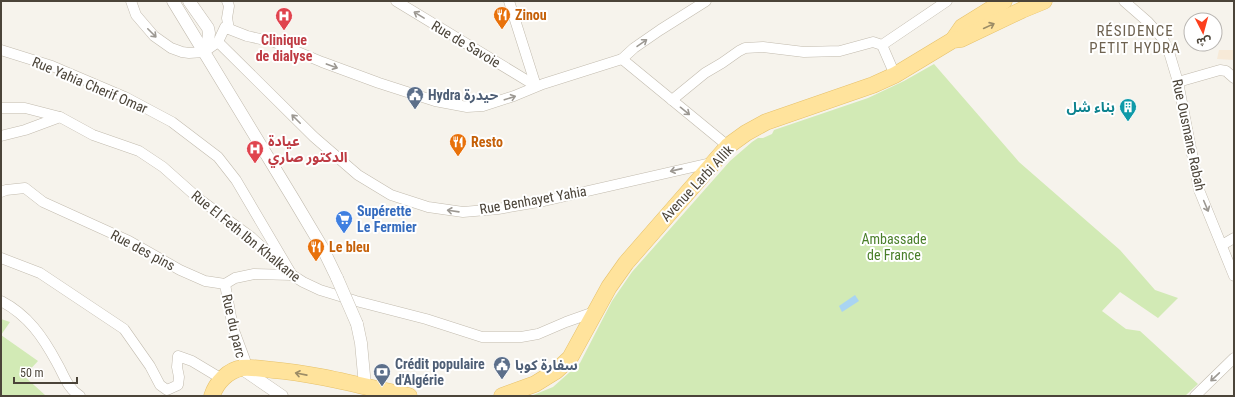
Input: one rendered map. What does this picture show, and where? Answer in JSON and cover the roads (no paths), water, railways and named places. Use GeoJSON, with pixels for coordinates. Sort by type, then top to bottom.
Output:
{"type":"FeatureCollection","features":[{"type":"Feature","properties":{"kind":"main road","name":"Avenue Larbi Allik"},"geometry":{"type":"LineString","coordinates":[[953,40],[962,27],[1004,1]]}},
{"type":"Feature","properties":{"kind":"main road","name":"Avenue Larbi Allik"},"geometry":{"type":"LineString","coordinates":[[502,396],[535,384],[556,371],[570,358],[609,287],[626,262],[728,146],[746,133],[766,122],[873,85],[896,75],[953,40],[966,37],[1044,1]]}},
{"type":"Feature","properties":{"kind":"main road"},"geometry":{"type":"LineString","coordinates":[[212,396],[215,388],[222,379],[241,368],[291,371],[330,379],[361,391],[391,392],[409,396]]}},
{"type":"Feature","properties":{"kind":"main road"},"geometry":{"type":"LineString","coordinates":[[330,379],[334,383],[338,396]]}},
{"type":"Feature","properties":{"kind":"street"},"geometry":{"type":"LineString","coordinates":[[130,1],[136,16],[154,36],[171,48],[189,54],[202,50],[208,42],[210,34],[188,1]]}},
{"type":"Feature","properties":{"kind":"street"},"geometry":{"type":"LineString","coordinates":[[173,1],[310,227],[337,278],[357,324],[361,342],[361,391]]}},
{"type":"Feature","properties":{"kind":"street"},"geometry":{"type":"LineString","coordinates":[[227,1],[229,6],[227,18],[230,29]]}},
{"type":"Feature","properties":{"kind":"street","name":"Rue de Savoie"},"geometry":{"type":"LineString","coordinates":[[396,1],[536,86]]}},
{"type":"Feature","properties":{"kind":"street"},"geometry":{"type":"LineString","coordinates":[[509,1],[536,86]]}},
{"type":"Feature","properties":{"kind":"street"},"geometry":{"type":"LineString","coordinates":[[210,34],[225,28],[230,29],[247,36],[274,42],[379,83],[435,101],[467,107],[483,106],[514,96],[536,86],[622,59],[634,48],[660,30],[706,1]]}},
{"type":"Feature","properties":{"kind":"street"},"geometry":{"type":"LineString","coordinates":[[672,100],[705,73],[745,48],[763,47],[804,52],[840,52],[873,42],[882,44],[947,1]]}},
{"type":"Feature","properties":{"kind":"street","name":"Rue Ousmane Rabah"},"geometry":{"type":"LineString","coordinates":[[1127,3],[1148,22],[1163,39],[1174,65],[1199,190],[1234,276]]}},
{"type":"Feature","properties":{"kind":"street"},"geometry":{"type":"LineString","coordinates":[[194,37],[192,31],[195,26],[200,24],[210,34]]}},
{"type":"Feature","properties":{"kind":"street","name":"Rue Benhayet Yahia"},"geometry":{"type":"LineString","coordinates":[[210,34],[314,137],[358,175],[391,196],[428,207],[463,212],[498,210],[714,162]]}},
{"type":"Feature","properties":{"kind":"street"},"geometry":{"type":"LineString","coordinates":[[882,44],[896,75]]}},
{"type":"Feature","properties":{"kind":"street","name":"Rue Yahia Cherif Omar"},"geometry":{"type":"LineString","coordinates":[[1,50],[52,66],[125,97],[172,122],[218,157],[236,180],[292,275]]}},
{"type":"Feature","properties":{"kind":"street"},"geometry":{"type":"LineString","coordinates":[[622,59],[728,146]]}},
{"type":"Feature","properties":{"kind":"street"},"geometry":{"type":"LineString","coordinates":[[1178,82],[1220,70],[1226,71],[1234,78]]}},
{"type":"Feature","properties":{"kind":"street","name":"Rue El Feth Ibn Khalkane"},"geometry":{"type":"LineString","coordinates":[[1,108],[25,108],[60,117],[93,135],[139,151],[162,167],[199,198],[251,237],[292,275],[320,290],[426,319],[482,337],[521,337],[538,334],[597,311]]}},
{"type":"Feature","properties":{"kind":"street"},"geometry":{"type":"LineString","coordinates":[[1,136],[24,130],[60,117]]}},
{"type":"Feature","properties":{"kind":"street","name":"Rue des pins"},"geometry":{"type":"LineString","coordinates":[[1,192],[25,188],[43,202],[129,241],[180,270],[205,281],[225,284]]}},
{"type":"Feature","properties":{"kind":"street"},"geometry":{"type":"LineString","coordinates":[[1222,245],[1234,238]]}},
{"type":"Feature","properties":{"kind":"street"},"geometry":{"type":"LineString","coordinates":[[1,258],[40,274],[124,329],[150,366],[160,385],[167,390],[178,385],[178,356],[192,361],[222,379]]}},
{"type":"Feature","properties":{"kind":"street"},"geometry":{"type":"LineString","coordinates":[[225,284],[235,278],[254,274],[292,275]]}},
{"type":"Feature","properties":{"kind":"street","name":"Rue du parc"},"geometry":{"type":"LineString","coordinates":[[225,284],[233,328],[245,360],[241,368]]}},
{"type":"Feature","properties":{"kind":"street"},"geometry":{"type":"LineString","coordinates":[[1,301],[10,306],[33,325],[57,363],[67,384],[80,396]]}},
{"type":"Feature","properties":{"kind":"street"},"geometry":{"type":"LineString","coordinates":[[1195,396],[1234,358]]}},
{"type":"Feature","properties":{"kind":"street"},"geometry":{"type":"LineString","coordinates":[[241,368],[282,396]]}},
{"type":"Feature","properties":{"kind":"water"},"geometry":{"type":"Polygon","coordinates":[[[855,295],[859,301],[842,312],[839,306],[855,295]]]}},
{"type":"Feature","properties":{"kind":"place","name":"Zinou"},"geometry":{"type":"Point","coordinates":[502,30]}},
{"type":"Feature","properties":{"kind":"place","name":"Clinique de dialyse"},"geometry":{"type":"Point","coordinates":[284,31]}},
{"type":"Feature","properties":{"kind":"place","name":"Hydra حيدرة"},"geometry":{"type":"Point","coordinates":[415,110]}},
{"type":"Feature","properties":{"kind":"place","name":"بناء شل"},"geometry":{"type":"Point","coordinates":[1128,122]}},
{"type":"Feature","properties":{"kind":"place","name":"Resto"},"geometry":{"type":"Point","coordinates":[458,157]}},
{"type":"Feature","properties":{"kind":"place","name":"عيادة الدكتور صاري"},"geometry":{"type":"Point","coordinates":[255,164]}},
{"type":"Feature","properties":{"kind":"place","name":"Supérette Le Fermier"},"geometry":{"type":"Point","coordinates":[344,234]}},
{"type":"Feature","properties":{"kind":"place","name":"Le bleu"},"geometry":{"type":"Point","coordinates":[316,262]}},
{"type":"Feature","properties":{"kind":"place","name":"سفارة كوبا"},"geometry":{"type":"Point","coordinates":[502,380]}},
{"type":"Feature","properties":{"kind":"place","name":"Crédit populaire d'Algérie"},"geometry":{"type":"Point","coordinates":[382,387]}},
{"type":"Feature","properties":{"kind":"district","name":"RÉSIDENCE PETIT HYDRA"},"geometry":{"type":"Point","coordinates":[1135,40]}},
{"type":"Feature","properties":{"kind":"park label","name":"Ambassade de France"},"geometry":{"type":"Point","coordinates":[894,248]}}]}
